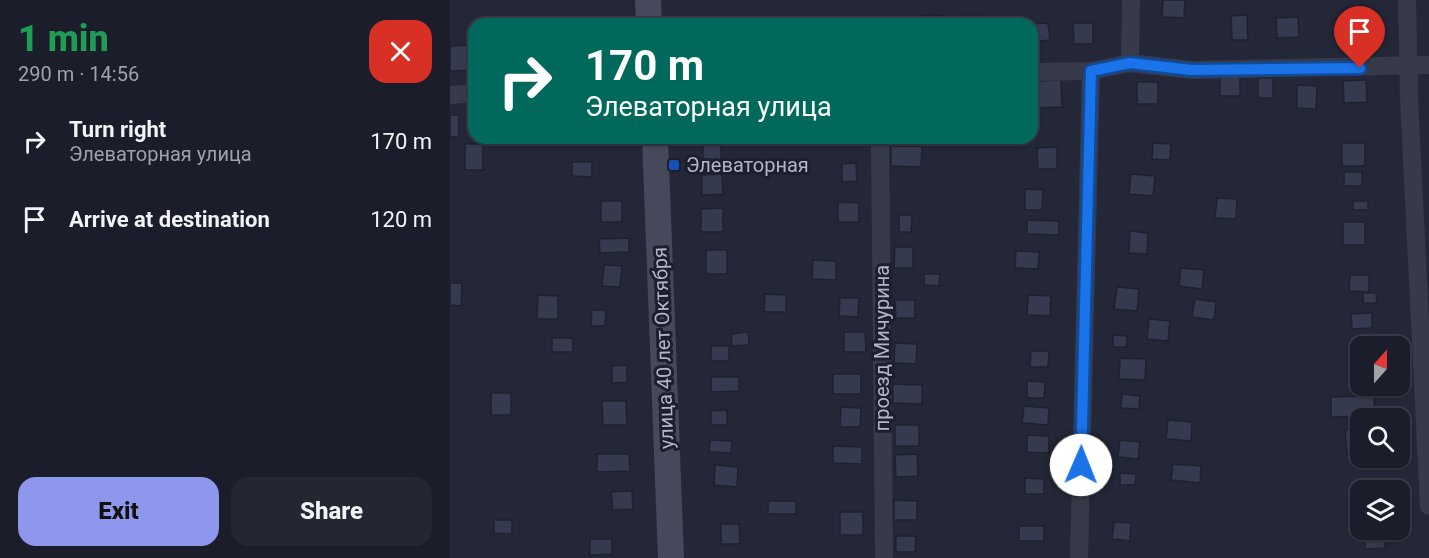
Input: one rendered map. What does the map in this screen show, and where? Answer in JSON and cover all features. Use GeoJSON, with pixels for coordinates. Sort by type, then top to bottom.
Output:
{"type":"FeatureCollection","features":[{"type":"Feature","properties":{"kind":"street"},"geometry":{"type":"LineString","coordinates":[[648,0],[649,18]]}},
{"type":"Feature","properties":{"kind":"street"},"geometry":{"type":"LineString","coordinates":[[1130,63],[1131,0]]}},
{"type":"Feature","properties":{"kind":"street"},"geometry":{"type":"LineString","coordinates":[[1407,0],[1408,67],[1429,506]]}},
{"type":"Feature","properties":{"kind":"street"},"geometry":{"type":"LineString","coordinates":[[1038,72],[1091,71],[1130,63],[1192,70],[1429,65]]}},
{"type":"Feature","properties":{"kind":"street"},"geometry":{"type":"LineString","coordinates":[[1079,558],[1091,71]]}},
{"type":"Feature","properties":{"kind":"street"},"geometry":{"type":"LineString","coordinates":[[450,95],[468,94]]}},
{"type":"Feature","properties":{"kind":"street","name":"улица 40 лет Октября"},"geometry":{"type":"LineString","coordinates":[[655,144],[670,558]]}},
{"type":"Feature","properties":{"kind":"street","name":"проезд Мичурина"},"geometry":{"type":"LineString","coordinates":[[880,144],[884,558]]}},
{"type":"Feature","properties":{"kind":"building"},"geometry":{"type":"Polygon","coordinates":[[[1163,0],[1185,0],[1184,18],[1162,17],[1163,0]]]}},
{"type":"Feature","properties":{"kind":"building"},"geometry":{"type":"Polygon","coordinates":[[[944,15],[944,18],[919,18],[919,16],[944,15]]]}},
{"type":"Feature","properties":{"kind":"building"},"geometry":{"type":"Polygon","coordinates":[[[964,15],[985,15],[985,18],[964,18],[964,15]]]}},
{"type":"Feature","properties":{"kind":"building"},"geometry":{"type":"Polygon","coordinates":[[[1247,15],[1248,40],[1232,40],[1231,16],[1247,15]]]}},
{"type":"Feature","properties":{"kind":"building"},"geometry":{"type":"Polygon","coordinates":[[[1298,17],[1299,37],[1277,38],[1276,18],[1298,17]]]}},
{"type":"Feature","properties":{"kind":"building"},"geometry":{"type":"Polygon","coordinates":[[[1048,23],[1050,40],[1038,41],[1038,24],[1048,23]]]}},
{"type":"Feature","properties":{"kind":"building"},"geometry":{"type":"Polygon","coordinates":[[[1073,23],[1093,23],[1093,44],[1074,44],[1073,23]]]}},
{"type":"Feature","properties":{"kind":"building"},"geometry":{"type":"Polygon","coordinates":[[[1341,26],[1365,27],[1365,43],[1341,43],[1341,26]]]}},
{"type":"Feature","properties":{"kind":"building"},"geometry":{"type":"Polygon","coordinates":[[[468,45],[468,70],[450,71],[450,46],[468,45]]]}},
{"type":"Feature","properties":{"kind":"building"},"geometry":{"type":"Polygon","coordinates":[[[1220,76],[1240,76],[1240,96],[1220,96],[1220,76]]]}},
{"type":"Feature","properties":{"kind":"building"},"geometry":{"type":"Polygon","coordinates":[[[1258,78],[1273,78],[1273,98],[1258,98],[1258,78]]]}},
{"type":"Feature","properties":{"kind":"building"},"geometry":{"type":"Polygon","coordinates":[[[1061,80],[1062,107],[1038,108],[1038,81],[1061,80]]]}},
{"type":"Feature","properties":{"kind":"building"},"geometry":{"type":"Polygon","coordinates":[[[1366,80],[1367,102],[1344,103],[1343,81],[1366,80]]]}},
{"type":"Feature","properties":{"kind":"building"},"geometry":{"type":"Polygon","coordinates":[[[1137,82],[1158,82],[1158,104],[1137,104],[1137,82]]]}},
{"type":"Feature","properties":{"kind":"building"},"geometry":{"type":"Polygon","coordinates":[[[1297,85],[1317,86],[1316,109],[1297,108],[1297,85]]]}},
{"type":"Feature","properties":{"kind":"building"},"geometry":{"type":"Polygon","coordinates":[[[450,115],[459,115],[459,137],[450,137],[450,115]]]}},
{"type":"Feature","properties":{"kind":"building"},"geometry":{"type":"Polygon","coordinates":[[[1153,143],[1171,144],[1170,160],[1152,159],[1153,143]]]}},
{"type":"Feature","properties":{"kind":"building"},"geometry":{"type":"Polygon","coordinates":[[[1342,143],[1365,143],[1365,166],[1342,166],[1342,143]]]}},
{"type":"Feature","properties":{"kind":"building"},"geometry":{"type":"Polygon","coordinates":[[[465,144],[483,144],[483,170],[465,170],[465,144]]]}},
{"type":"Feature","properties":{"kind":"building"},"geometry":{"type":"Polygon","coordinates":[[[703,144],[721,144],[721,160],[703,160],[703,144]]]}},
{"type":"Feature","properties":{"kind":"building"},"geometry":{"type":"Polygon","coordinates":[[[891,146],[922,146],[921,167],[891,166],[891,146]]]}},
{"type":"Feature","properties":{"kind":"building"},"geometry":{"type":"Polygon","coordinates":[[[1057,147],[1057,169],[1038,169],[1037,148],[1057,147]]]}},
{"type":"Feature","properties":{"kind":"building"},"geometry":{"type":"Polygon","coordinates":[[[572,162],[592,162],[592,177],[572,176],[572,162]]]}},
{"type":"Feature","properties":{"kind":"building"},"geometry":{"type":"Polygon","coordinates":[[[856,163],[857,181],[842,182],[842,164],[856,163]]]}},
{"type":"Feature","properties":{"kind":"building"},"geometry":{"type":"Polygon","coordinates":[[[1344,172],[1362,172],[1362,186],[1344,186],[1344,172]]]}},
{"type":"Feature","properties":{"kind":"building"},"geometry":{"type":"Polygon","coordinates":[[[722,174],[723,194],[702,195],[702,175],[722,174]]]}},
{"type":"Feature","properties":{"kind":"building"},"geometry":{"type":"Polygon","coordinates":[[[1131,174],[1155,176],[1153,196],[1129,194],[1131,174]]]}},
{"type":"Feature","properties":{"kind":"building"},"geometry":{"type":"Polygon","coordinates":[[[1025,189],[1043,190],[1042,210],[1025,210],[1025,189]]]}},
{"type":"Feature","properties":{"kind":"building"},"geometry":{"type":"Polygon","coordinates":[[[1217,198],[1237,199],[1236,219],[1215,218],[1217,198]]]}},
{"type":"Feature","properties":{"kind":"building"},"geometry":{"type":"Polygon","coordinates":[[[601,201],[622,201],[622,222],[601,222],[601,201]]]}},
{"type":"Feature","properties":{"kind":"building"},"geometry":{"type":"Polygon","coordinates":[[[1353,201],[1368,201],[1368,210],[1353,210],[1353,201]]]}},
{"type":"Feature","properties":{"kind":"building"},"geometry":{"type":"Polygon","coordinates":[[[838,202],[859,203],[859,222],[838,222],[838,202]]]}},
{"type":"Feature","properties":{"kind":"building"},"geometry":{"type":"Polygon","coordinates":[[[723,208],[723,232],[701,232],[701,209],[723,208]]]}},
{"type":"Feature","properties":{"kind":"building"},"geometry":{"type":"Polygon","coordinates":[[[899,215],[912,215],[911,232],[899,232],[899,215]]]}},
{"type":"Feature","properties":{"kind":"building"},"geometry":{"type":"Polygon","coordinates":[[[1027,220],[1059,221],[1059,235],[1027,234],[1027,220]]]}},
{"type":"Feature","properties":{"kind":"building"},"geometry":{"type":"Polygon","coordinates":[[[1343,222],[1365,222],[1365,245],[1343,245],[1343,222]]]}},
{"type":"Feature","properties":{"kind":"building"},"geometry":{"type":"Polygon","coordinates":[[[1130,231],[1148,233],[1147,254],[1129,253],[1130,231]]]}},
{"type":"Feature","properties":{"kind":"building"},"geometry":{"type":"Polygon","coordinates":[[[629,238],[629,252],[600,253],[599,239],[629,238]]]}},
{"type":"Feature","properties":{"kind":"building"},"geometry":{"type":"Polygon","coordinates":[[[895,247],[913,247],[913,268],[894,268],[895,247]]]}},
{"type":"Feature","properties":{"kind":"building"},"geometry":{"type":"Polygon","coordinates":[[[706,250],[727,250],[727,274],[706,274],[706,250]]]}},
{"type":"Feature","properties":{"kind":"building"},"geometry":{"type":"Polygon","coordinates":[[[1016,251],[1039,252],[1038,269],[1015,268],[1016,251]]]}},
{"type":"Feature","properties":{"kind":"building"},"geometry":{"type":"Polygon","coordinates":[[[813,260],[836,261],[836,280],[812,279],[813,260]]]}},
{"type":"Feature","properties":{"kind":"building"},"geometry":{"type":"Polygon","coordinates":[[[604,265],[622,266],[620,287],[602,286],[604,265]]]}},
{"type":"Feature","properties":{"kind":"building"},"geometry":{"type":"Polygon","coordinates":[[[1181,268],[1204,270],[1202,289],[1179,286],[1181,268]]]}},
{"type":"Feature","properties":{"kind":"building"},"geometry":{"type":"Polygon","coordinates":[[[924,274],[940,274],[939,286],[924,285],[924,274]]]}},
{"type":"Feature","properties":{"kind":"building"},"geometry":{"type":"Polygon","coordinates":[[[1350,275],[1369,275],[1369,292],[1349,291],[1350,275]]]}},
{"type":"Feature","properties":{"kind":"building"},"geometry":{"type":"Polygon","coordinates":[[[450,283],[462,283],[461,306],[450,305],[450,283]]]}},
{"type":"Feature","properties":{"kind":"building"},"geometry":{"type":"Polygon","coordinates":[[[1117,287],[1139,289],[1137,311],[1114,309],[1117,287]]]}},
{"type":"Feature","properties":{"kind":"building"},"geometry":{"type":"Polygon","coordinates":[[[1363,293],[1376,293],[1377,303],[1363,303],[1363,293]]]}},
{"type":"Feature","properties":{"kind":"building"},"geometry":{"type":"Polygon","coordinates":[[[765,294],[786,295],[786,312],[764,312],[765,294]]]}},
{"type":"Feature","properties":{"kind":"building"},"geometry":{"type":"Polygon","coordinates":[[[538,295],[558,296],[558,319],[537,319],[538,295]]]}},
{"type":"Feature","properties":{"kind":"building"},"geometry":{"type":"Polygon","coordinates":[[[1028,295],[1051,296],[1050,316],[1027,315],[1028,295]]]}},
{"type":"Feature","properties":{"kind":"building"},"geometry":{"type":"Polygon","coordinates":[[[840,298],[859,298],[858,317],[839,316],[840,298]]]}},
{"type":"Feature","properties":{"kind":"building"},"geometry":{"type":"Polygon","coordinates":[[[1195,299],[1216,302],[1214,320],[1192,317],[1195,299]]]}},
{"type":"Feature","properties":{"kind":"building"},"geometry":{"type":"Polygon","coordinates":[[[895,300],[915,300],[915,318],[896,318],[895,300]]]}},
{"type":"Feature","properties":{"kind":"building"},"geometry":{"type":"Polygon","coordinates":[[[592,310],[606,310],[605,326],[591,326],[592,310]]]}},
{"type":"Feature","properties":{"kind":"building"},"geometry":{"type":"Polygon","coordinates":[[[1372,313],[1372,328],[1352,329],[1351,314],[1372,313]]]}},
{"type":"Feature","properties":{"kind":"building"},"geometry":{"type":"Polygon","coordinates":[[[1149,319],[1170,321],[1168,341],[1147,339],[1149,319]]]}},
{"type":"Feature","properties":{"kind":"building"},"geometry":{"type":"Polygon","coordinates":[[[748,332],[749,345],[732,346],[731,334],[748,332]]]}},
{"type":"Feature","properties":{"kind":"building"},"geometry":{"type":"Polygon","coordinates":[[[844,332],[865,332],[866,352],[844,352],[844,332]]]}},
{"type":"Feature","properties":{"kind":"building"},"geometry":{"type":"Polygon","coordinates":[[[1113,335],[1127,336],[1126,347],[1113,347],[1113,335]]]}},
{"type":"Feature","properties":{"kind":"building"},"geometry":{"type":"Polygon","coordinates":[[[552,338],[573,338],[573,352],[552,352],[552,338]]]}},
{"type":"Feature","properties":{"kind":"building"},"geometry":{"type":"Polygon","coordinates":[[[895,343],[917,344],[916,364],[894,363],[895,343]]]}},
{"type":"Feature","properties":{"kind":"building"},"geometry":{"type":"Polygon","coordinates":[[[711,346],[729,346],[729,361],[711,361],[711,346]]]}},
{"type":"Feature","properties":{"kind":"building"},"geometry":{"type":"Polygon","coordinates":[[[1348,348],[1350,348],[1350,370],[1348,370],[1348,348]]]}},
{"type":"Feature","properties":{"kind":"building"},"geometry":{"type":"Polygon","coordinates":[[[1031,351],[1049,351],[1048,367],[1030,367],[1031,351]]]}},
{"type":"Feature","properties":{"kind":"building"},"geometry":{"type":"Polygon","coordinates":[[[1120,358],[1146,359],[1145,380],[1119,379],[1120,358]]]}},
{"type":"Feature","properties":{"kind":"building"},"geometry":{"type":"Polygon","coordinates":[[[627,365],[627,382],[612,383],[612,366],[627,365]]]}},
{"type":"Feature","properties":{"kind":"building"},"geometry":{"type":"Polygon","coordinates":[[[833,374],[861,374],[861,394],[833,394],[833,374]]]}},
{"type":"Feature","properties":{"kind":"building"},"geometry":{"type":"Polygon","coordinates":[[[711,377],[739,377],[739,391],[711,392],[711,377]]]}},
{"type":"Feature","properties":{"kind":"building"},"geometry":{"type":"Polygon","coordinates":[[[1027,381],[1045,382],[1044,398],[1027,398],[1027,381]]]}},
{"type":"Feature","properties":{"kind":"building"},"geometry":{"type":"Polygon","coordinates":[[[893,384],[922,385],[922,404],[893,403],[893,384]]]}},
{"type":"Feature","properties":{"kind":"building"},"geometry":{"type":"Polygon","coordinates":[[[491,393],[511,393],[511,415],[491,415],[491,393]]]}},
{"type":"Feature","properties":{"kind":"building"},"geometry":{"type":"Polygon","coordinates":[[[1122,394],[1140,396],[1139,409],[1121,408],[1122,394]]]}},
{"type":"Feature","properties":{"kind":"building"},"geometry":{"type":"Polygon","coordinates":[[[1374,396],[1375,408],[1350,408],[1350,417],[1331,417],[1331,397],[1374,396]]]}},
{"type":"Feature","properties":{"kind":"building"},"geometry":{"type":"Polygon","coordinates":[[[602,401],[626,401],[627,425],[603,425],[602,401]]]}},
{"type":"Feature","properties":{"kind":"building"},"geometry":{"type":"Polygon","coordinates":[[[1024,406],[1049,408],[1048,425],[1022,423],[1024,406]]]}},
{"type":"Feature","properties":{"kind":"building"},"geometry":{"type":"Polygon","coordinates":[[[841,407],[861,408],[860,427],[840,427],[841,407]]]}},
{"type":"Feature","properties":{"kind":"building"},"geometry":{"type":"Polygon","coordinates":[[[727,410],[727,425],[711,425],[711,411],[727,410]]]}},
{"type":"Feature","properties":{"kind":"building"},"geometry":{"type":"Polygon","coordinates":[[[1168,420],[1192,422],[1191,441],[1166,439],[1168,420]]]}},
{"type":"Feature","properties":{"kind":"building"},"geometry":{"type":"Polygon","coordinates":[[[895,425],[919,425],[919,446],[895,446],[895,425]]]}},
{"type":"Feature","properties":{"kind":"building"},"geometry":{"type":"Polygon","coordinates":[[[1345,430],[1350,430],[1350,454],[1347,454],[1345,430]]]}},
{"type":"Feature","properties":{"kind":"building"},"geometry":{"type":"Polygon","coordinates":[[[1027,435],[1049,436],[1049,453],[1027,452],[1027,435]]]}},
{"type":"Feature","properties":{"kind":"building"},"geometry":{"type":"Polygon","coordinates":[[[710,440],[732,441],[731,453],[709,452],[710,440]]]}},
{"type":"Feature","properties":{"kind":"building"},"geometry":{"type":"Polygon","coordinates":[[[1120,440],[1140,442],[1138,459],[1118,457],[1120,440]]]}},
{"type":"Feature","properties":{"kind":"building"},"geometry":{"type":"Polygon","coordinates":[[[833,446],[862,447],[862,464],[833,463],[833,446]]]}},
{"type":"Feature","properties":{"kind":"building"},"geometry":{"type":"Polygon","coordinates":[[[597,454],[629,454],[630,471],[597,472],[597,454]]]}},
{"type":"Feature","properties":{"kind":"building"},"geometry":{"type":"Polygon","coordinates":[[[917,454],[918,476],[896,477],[895,455],[917,454]]]}},
{"type":"Feature","properties":{"kind":"building"},"geometry":{"type":"Polygon","coordinates":[[[1173,464],[1201,466],[1200,483],[1171,480],[1173,464]]]}},
{"type":"Feature","properties":{"kind":"building"},"geometry":{"type":"Polygon","coordinates":[[[715,465],[738,467],[737,487],[714,485],[715,465]]]}},
{"type":"Feature","properties":{"kind":"building"},"geometry":{"type":"Polygon","coordinates":[[[1120,473],[1136,474],[1135,485],[1120,485],[1120,473]]]}},
{"type":"Feature","properties":{"kind":"building"},"geometry":{"type":"Polygon","coordinates":[[[1025,478],[1044,479],[1044,494],[1025,494],[1025,478]]]}},
{"type":"Feature","properties":{"kind":"building"},"geometry":{"type":"Polygon","coordinates":[[[632,491],[633,509],[613,510],[611,492],[632,491]]]}},
{"type":"Feature","properties":{"kind":"building"},"geometry":{"type":"Polygon","coordinates":[[[894,500],[917,501],[917,520],[894,520],[894,500]]]}},
{"type":"Feature","properties":{"kind":"building"},"geometry":{"type":"Polygon","coordinates":[[[768,501],[796,501],[796,514],[768,514],[768,501]]]}},
{"type":"Feature","properties":{"kind":"building"},"geometry":{"type":"Polygon","coordinates":[[[840,512],[863,512],[863,535],[840,535],[840,512]]]}},
{"type":"Feature","properties":{"kind":"building"},"geometry":{"type":"Polygon","coordinates":[[[494,520],[512,520],[512,534],[494,533],[494,520]]]}},
{"type":"Feature","properties":{"kind":"building"},"geometry":{"type":"Polygon","coordinates":[[[1114,522],[1131,523],[1130,541],[1112,539],[1114,522]]]}},
{"type":"Feature","properties":{"kind":"building"},"geometry":{"type":"Polygon","coordinates":[[[721,524],[739,524],[740,544],[721,544],[721,524]]]}},
{"type":"Feature","properties":{"kind":"building"},"geometry":{"type":"Polygon","coordinates":[[[1019,526],[1044,526],[1044,541],[1019,541],[1019,526]]]}},
{"type":"Feature","properties":{"kind":"building"},"geometry":{"type":"Polygon","coordinates":[[[896,536],[916,536],[915,552],[896,552],[896,536]]]}},
{"type":"Feature","properties":{"kind":"building"},"geometry":{"type":"Polygon","coordinates":[[[590,539],[612,539],[612,554],[590,555],[590,539]]]}},
{"type":"Feature","properties":{"kind":"building"},"geometry":{"type":"Polygon","coordinates":[[[1365,540],[1385,540],[1385,548],[1365,549],[1365,540]]]}},
{"type":"Feature","properties":{"kind":"place","name":"Элеваторная"},"geometry":{"type":"Point","coordinates":[674,165]}},
{"type":"Feature","properties":{"kind":"route"},"geometry":{"type":"LineString","coordinates":[[1081,465],[1091,71],[1130,63],[1192,70],[1360,68]]}}]}
